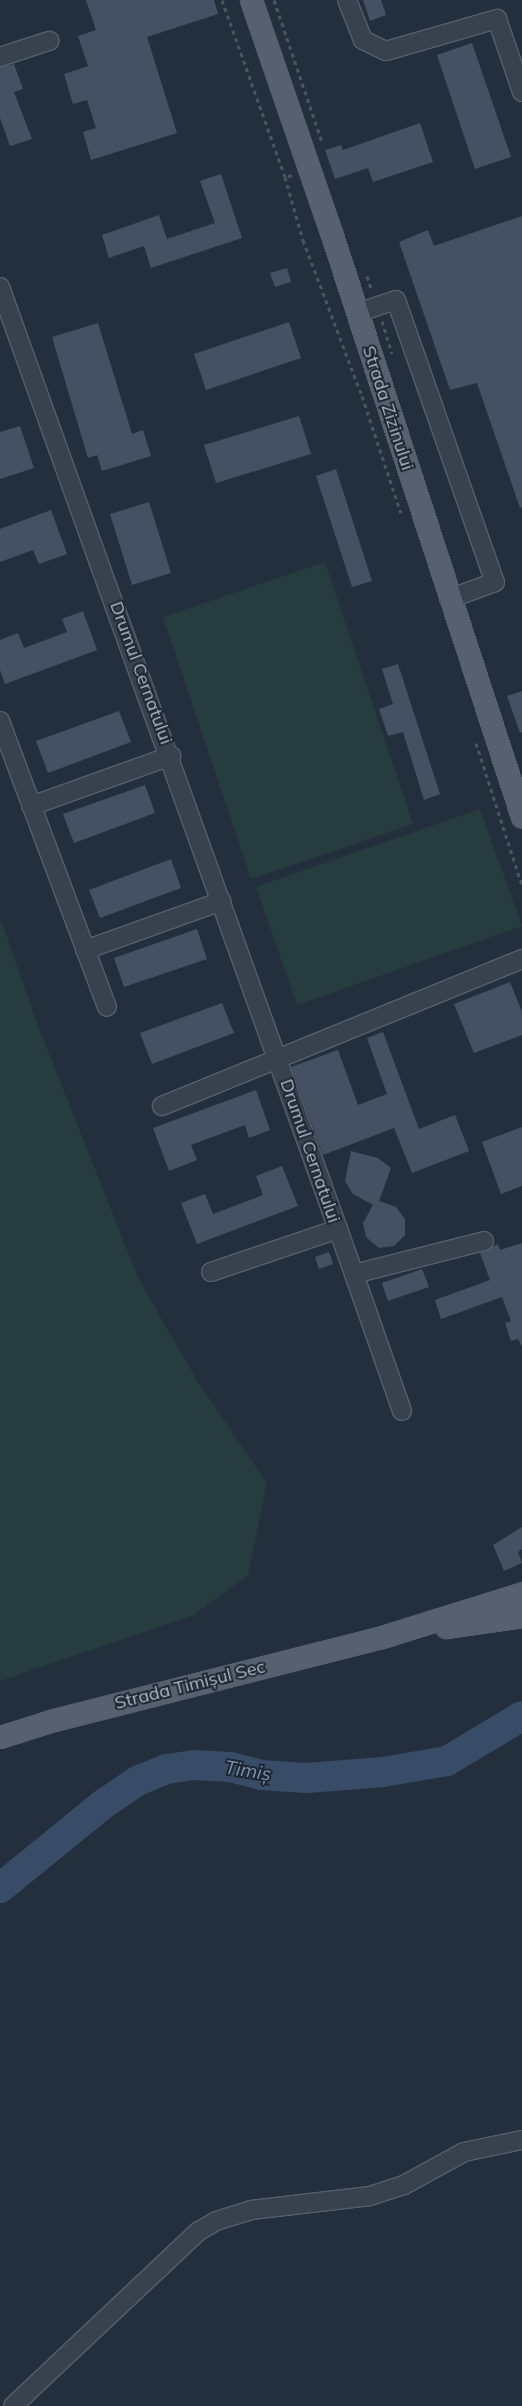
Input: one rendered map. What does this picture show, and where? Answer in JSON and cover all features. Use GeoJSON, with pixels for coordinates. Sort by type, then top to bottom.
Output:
{"type":"FeatureCollection","features":[{"type":"Feature","properties":{"kind":"main road","name":"Strada Zizinului"},"geometry":{"type":"LineString","coordinates":[[251,0],[357,313],[522,817]]}},
{"type":"Feature","properties":{"kind":"main road","name":"Strada Timișul Sec"},"geometry":{"type":"LineString","coordinates":[[0,1737],[63,1717],[382,1637],[522,1593]]}},
{"type":"Feature","properties":{"kind":"main road","name":"Strada Timișul Sec"},"geometry":{"type":"LineString","coordinates":[[382,1637],[522,1616]]}},
{"type":"Feature","properties":{"kind":"street"},"geometry":{"type":"LineString","coordinates":[[347,0],[363,40],[386,51],[497,19],[522,92]]}},
{"type":"Feature","properties":{"kind":"street"},"geometry":{"type":"LineString","coordinates":[[0,57],[49,41]]}},
{"type":"Feature","properties":{"kind":"street","name":"Drumul Cernatului"},"geometry":{"type":"LineString","coordinates":[[0,287],[171,756],[338,1229],[211,1272]]}},
{"type":"Feature","properties":{"kind":"street"},"geometry":{"type":"LineString","coordinates":[[357,313],[396,300],[495,582],[450,599]]}},
{"type":"Feature","properties":{"kind":"street"},"geometry":{"type":"LineString","coordinates":[[0,720],[107,1007]]}},
{"type":"Feature","properties":{"kind":"street"},"geometry":{"type":"LineString","coordinates":[[31,806],[171,756]]}},
{"type":"Feature","properties":{"kind":"street"},"geometry":{"type":"LineString","coordinates":[[85,950],[222,901]]}},
{"type":"Feature","properties":{"kind":"street","name":"Drumul Cernatului"},"geometry":{"type":"LineString","coordinates":[[162,1106],[522,959]]}},
{"type":"Feature","properties":{"kind":"street"},"geometry":{"type":"LineString","coordinates":[[338,1229],[402,1412]]}},
{"type":"Feature","properties":{"kind":"street"},"geometry":{"type":"LineString","coordinates":[[354,1274],[484,1241]]}},
{"type":"Feature","properties":{"kind":"street"},"geometry":{"type":"LineString","coordinates":[[13,2406],[186,2243],[216,2221],[251,2210],[370,2196],[404,2185],[464,2152],[522,2140]]}},
{"type":"Feature","properties":{"kind":"path"},"geometry":{"type":"LineString","coordinates":[[222,0],[286,177],[316,282],[326,296],[402,517]]}},
{"type":"Feature","properties":{"kind":"path"},"geometry":{"type":"LineString","coordinates":[[286,177],[309,169]]}},
{"type":"Feature","properties":{"kind":"path"},"geometry":{"type":"LineString","coordinates":[[473,733],[522,885]]}},
{"type":"Feature","properties":{"kind":"green space"},"geometry":{"type":"Polygon","coordinates":[[[325,562],[413,824],[251,879],[163,617],[325,562]]]}},
{"type":"Feature","properties":{"kind":"green space"},"geometry":{"type":"Polygon","coordinates":[[[480,809],[522,926],[297,1005],[256,887],[480,809]]]}},
{"type":"Feature","properties":{"kind":"green space"},"geometry":{"type":"Polygon","coordinates":[[[0,917],[38,1026],[139,1280],[198,1382],[267,1483],[248,1575],[192,1616],[0,1681],[0,917]]]}},
{"type":"Feature","properties":{"kind":"building"},"geometry":{"type":"Polygon","coordinates":[[[86,0],[214,0],[218,14],[147,37],[177,133],[91,160],[83,132],[96,128],[87,100],[73,104],[64,74],[88,66],[78,36],[96,30],[86,0]]]}},
{"type":"Feature","properties":{"kind":"building"},"geometry":{"type":"Polygon","coordinates":[[[363,0],[381,0],[386,15],[370,21],[363,0]]]}},
{"type":"Feature","properties":{"kind":"building"},"geometry":{"type":"Polygon","coordinates":[[[472,43],[511,157],[475,169],[437,55],[472,43]]]}},
{"type":"Feature","properties":{"kind":"building"},"geometry":{"type":"Polygon","coordinates":[[[14,64],[23,89],[14,92],[32,139],[10,146],[0,118],[0,67],[14,64]]]}},
{"type":"Feature","properties":{"kind":"building"},"geometry":{"type":"Polygon","coordinates":[[[420,123],[433,162],[373,182],[368,168],[335,179],[325,150],[341,145],[343,150],[420,123]]]}},
{"type":"Feature","properties":{"kind":"building"},"geometry":{"type":"Polygon","coordinates":[[[221,174],[242,238],[151,268],[144,246],[109,258],[102,235],[159,215],[167,239],[215,223],[200,181],[221,174]]]}},
{"type":"Feature","properties":{"kind":"building"},"geometry":{"type":"Polygon","coordinates":[[[522,216],[522,507],[520,508],[477,383],[450,390],[399,242],[428,230],[434,246],[522,216]]]}},
{"type":"Feature","properties":{"kind":"building"},"geometry":{"type":"Polygon","coordinates":[[[287,268],[291,282],[275,287],[270,273],[287,268]]]}},
{"type":"Feature","properties":{"kind":"building"},"geometry":{"type":"Polygon","coordinates":[[[289,322],[301,358],[206,390],[194,354],[289,322]]]}},
{"type":"Feature","properties":{"kind":"building"},"geometry":{"type":"Polygon","coordinates":[[[98,323],[132,434],[143,430],[151,456],[102,471],[97,455],[88,458],[52,337],[98,323]]]}},
{"type":"Feature","properties":{"kind":"building"},"geometry":{"type":"Polygon","coordinates":[[[299,416],[311,454],[216,483],[204,445],[299,416]]]}},
{"type":"Feature","properties":{"kind":"building"},"geometry":{"type":"Polygon","coordinates":[[[20,426],[34,468],[0,479],[0,432],[20,426]]]}},
{"type":"Feature","properties":{"kind":"building"},"geometry":{"type":"Polygon","coordinates":[[[336,469],[372,581],[352,587],[316,476],[336,469]]]}},
{"type":"Feature","properties":{"kind":"building"},"geometry":{"type":"Polygon","coordinates":[[[149,502],[171,573],[132,585],[110,514],[149,502]]]}},
{"type":"Feature","properties":{"kind":"building"},"geometry":{"type":"Polygon","coordinates":[[[51,510],[67,554],[39,564],[33,550],[0,562],[0,529],[51,510]]]}},
{"type":"Feature","properties":{"kind":"building"},"geometry":{"type":"Polygon","coordinates":[[[83,611],[97,650],[5,684],[0,670],[0,640],[18,633],[24,648],[67,632],[62,619],[83,611]]]}},
{"type":"Feature","properties":{"kind":"building"},"geometry":{"type":"Polygon","coordinates":[[[398,664],[440,794],[424,800],[403,732],[388,736],[379,709],[393,704],[382,669],[398,664]]]}},
{"type":"Feature","properties":{"kind":"building"},"geometry":{"type":"Polygon","coordinates":[[[522,691],[522,732],[520,733],[507,696],[522,691]]]}},
{"type":"Feature","properties":{"kind":"building"},"geometry":{"type":"Polygon","coordinates":[[[119,711],[131,742],[48,773],[36,741],[119,711]]]}},
{"type":"Feature","properties":{"kind":"building"},"geometry":{"type":"Polygon","coordinates":[[[145,785],[155,813],[74,843],[63,814],[145,785]]]}},
{"type":"Feature","properties":{"kind":"building"},"geometry":{"type":"Polygon","coordinates":[[[171,859],[181,888],[100,918],[89,890],[171,859]]]}},
{"type":"Feature","properties":{"kind":"building"},"geometry":{"type":"Polygon","coordinates":[[[197,929],[207,959],[124,987],[114,958],[197,929]]]}},
{"type":"Feature","properties":{"kind":"building"},"geometry":{"type":"Polygon","coordinates":[[[510,982],[522,1012],[522,1035],[474,1053],[454,1004],[510,982]]]}},
{"type":"Feature","properties":{"kind":"building"},"geometry":{"type":"Polygon","coordinates":[[[222,1003],[234,1033],[152,1064],[140,1033],[222,1003]]]}},
{"type":"Feature","properties":{"kind":"building"},"geometry":{"type":"Polygon","coordinates":[[[383,1032],[419,1129],[455,1115],[469,1151],[412,1173],[394,1128],[323,1155],[291,1067],[338,1050],[358,1105],[387,1094],[367,1038],[383,1032]]]}},
{"type":"Feature","properties":{"kind":"building"},"geometry":{"type":"Polygon","coordinates":[[[256,1090],[270,1130],[249,1138],[245,1125],[191,1145],[197,1160],[169,1171],[153,1128],[256,1090]]]}},
{"type":"Feature","properties":{"kind":"building"},"geometry":{"type":"Polygon","coordinates":[[[522,1127],[522,1186],[501,1194],[482,1142],[522,1127]]]}},
{"type":"Feature","properties":{"kind":"building"},"geometry":{"type":"Polygon","coordinates":[[[351,1151],[378,1158],[391,1168],[379,1201],[396,1207],[405,1219],[405,1235],[394,1246],[379,1248],[366,1237],[363,1223],[373,1205],[353,1194],[345,1181],[351,1151]]]}},
{"type":"Feature","properties":{"kind":"building"},"geometry":{"type":"Polygon","coordinates":[[[282,1166],[298,1206],[197,1244],[181,1203],[205,1194],[213,1214],[263,1195],[256,1176],[282,1166]]]}},
{"type":"Feature","properties":{"kind":"building"},"geometry":{"type":"Polygon","coordinates":[[[522,1243],[522,1347],[518,1339],[511,1341],[505,1323],[511,1321],[502,1297],[441,1319],[435,1300],[490,1280],[480,1253],[498,1244],[500,1250],[522,1243]]]}},
{"type":"Feature","properties":{"kind":"building"},"geometry":{"type":"Polygon","coordinates":[[[329,1252],[333,1264],[319,1269],[315,1257],[329,1252]]]}},
{"type":"Feature","properties":{"kind":"building"},"geometry":{"type":"Polygon","coordinates":[[[422,1269],[429,1287],[388,1301],[382,1283],[422,1269]]]}},
{"type":"Feature","properties":{"kind":"building"},"geometry":{"type":"Polygon","coordinates":[[[522,1527],[522,1549],[518,1552],[522,1563],[504,1571],[493,1545],[522,1527]]]}},
{"type":"Feature","properties":{"kind":"waterway","name":"Timiș"},"geometry":{"type":"LineString","coordinates":[[0,1888],[102,1805],[137,1781],[166,1769],[193,1765],[230,1767],[261,1775],[307,1778],[383,1772],[447,1761],[522,1716]]}}]}
